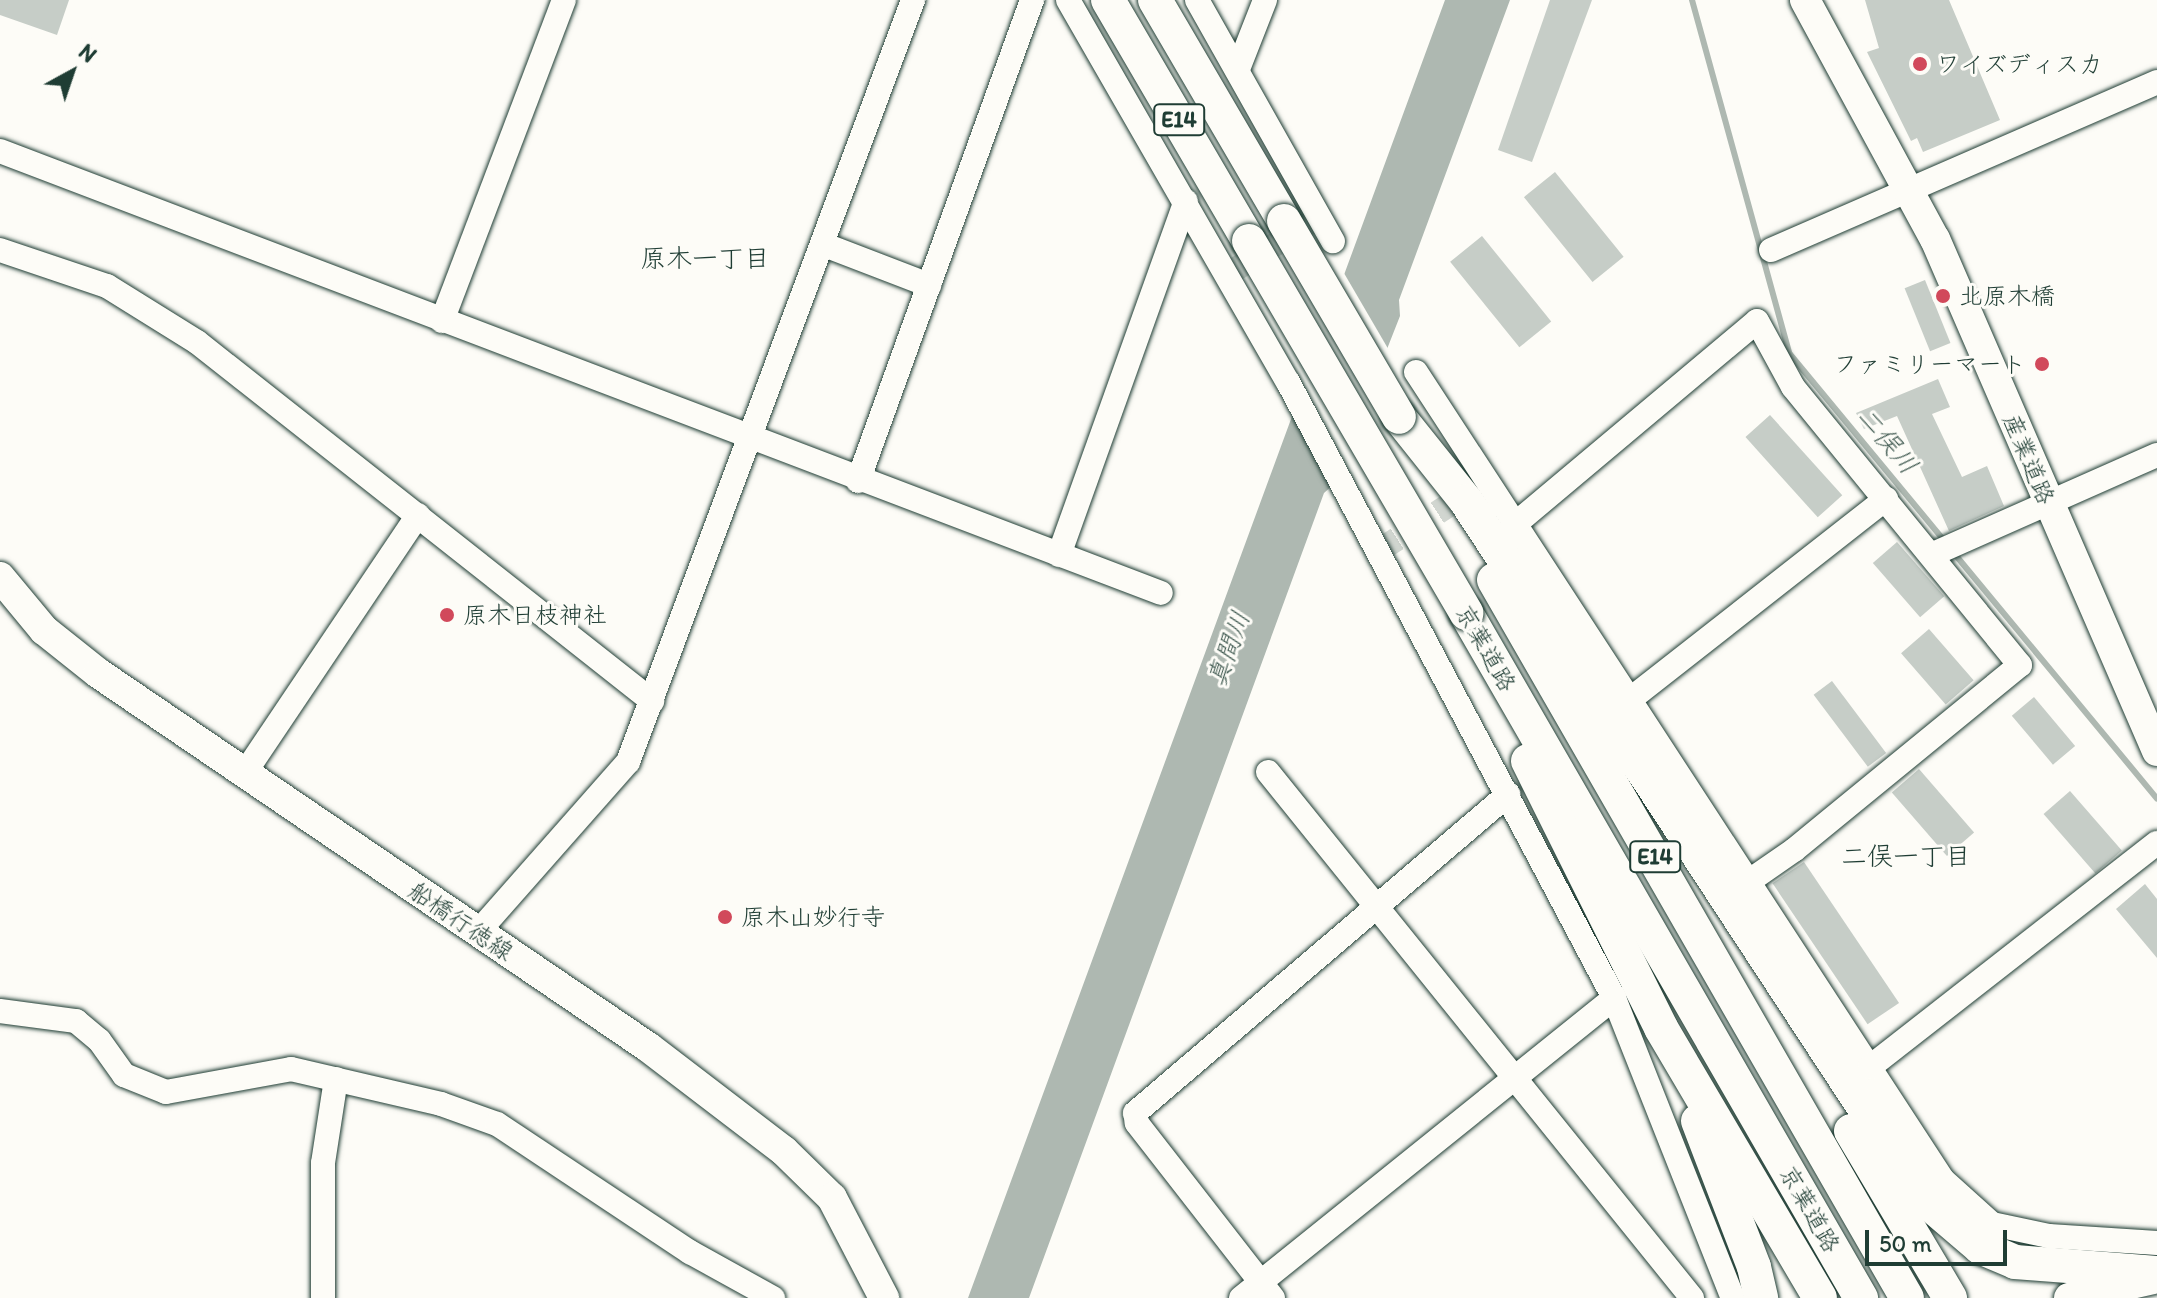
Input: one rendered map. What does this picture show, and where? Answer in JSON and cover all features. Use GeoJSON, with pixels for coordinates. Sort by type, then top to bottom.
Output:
{"type":"FeatureCollection","features":[{"type":"Feature","properties":{"kind":"highway","name":"京葉道路"},"geometry":{"type":"LineString","coordinates":[[1108,0],[1861,1298]]}},
{"type":"Feature","properties":{"kind":"highway","name":"京葉道路"},"geometry":{"type":"LineString","coordinates":[[1155,0],[1907,1298]]}},
{"type":"Feature","properties":{"kind":"highway"},"geometry":{"type":"LineString","coordinates":[[1399,417],[1466,501],[1884,1142],[1951,1226],[1980,1247],[2015,1262],[2157,1276]]}},
{"type":"Feature","properties":{"kind":"highway"},"geometry":{"type":"LineString","coordinates":[[1466,613],[1493,691],[1661,1028],[1820,1298]]}},
{"type":"Feature","properties":{"kind":"highway"},"geometry":{"type":"LineString","coordinates":[[1665,804],[1950,1298]]}},
{"type":"Feature","properties":{"kind":"highway"},"geometry":{"type":"LineString","coordinates":[[1661,1028],[1754,1267],[1761,1298]]}},
{"type":"Feature","properties":{"kind":"highway"},"geometry":{"type":"LineString","coordinates":[[2103,1288],[2157,1294]]}},
{"type":"Feature","properties":{"kind":"main road","name":"産業道路"},"geometry":{"type":"LineString","coordinates":[[1805,0],[1909,189],[1969,313],[2047,502],[2157,751]]}},
{"type":"Feature","properties":{"kind":"main road","name":"船橋行徳線"},"geometry":{"type":"LineString","coordinates":[[0,577],[44,630],[244,774],[708,1091],[810,1173],[853,1230],[884,1298]]}},
{"type":"Feature","properties":{"kind":"main road"},"geometry":{"type":"LineString","coordinates":[[2069,1298],[2157,1276]]}},
{"type":"Feature","properties":{"kind":"street"},"geometry":{"type":"LineString","coordinates":[[442,321],[564,0]]}},
{"type":"Feature","properties":{"kind":"street"},"geometry":{"type":"LineString","coordinates":[[478,932],[628,762],[913,0]]}},
{"type":"Feature","properties":{"kind":"street"},"geometry":{"type":"LineString","coordinates":[[858,481],[1032,0]]}},
{"type":"Feature","properties":{"kind":"street"},"geometry":{"type":"LineString","coordinates":[[1068,0],[1288,382],[1614,998],[1733,1298]]}},
{"type":"Feature","properties":{"kind":"street"},"geometry":{"type":"LineString","coordinates":[[1197,0],[1333,241]]}},
{"type":"Feature","properties":{"kind":"street"},"geometry":{"type":"LineString","coordinates":[[1238,69],[1265,0]]}},
{"type":"Feature","properties":{"kind":"street"},"geometry":{"type":"LineString","coordinates":[[1771,250],[2157,82]]}},
{"type":"Feature","properties":{"kind":"street"},"geometry":{"type":"LineString","coordinates":[[0,151],[858,481],[1161,593]]}},
{"type":"Feature","properties":{"kind":"street"},"geometry":{"type":"LineString","coordinates":[[1059,555],[1186,201]]}},
{"type":"Feature","properties":{"kind":"street"},"geometry":{"type":"LineString","coordinates":[[822,244],[929,285]]}},
{"type":"Feature","properties":{"kind":"street"},"geometry":{"type":"LineString","coordinates":[[0,250],[107,286],[197,342],[652,701]]}},
{"type":"Feature","properties":{"kind":"street"},"geometry":{"type":"LineString","coordinates":[[1514,525],[1757,321],[1793,387],[2020,665],[1794,850],[1748,882]]}},
{"type":"Feature","properties":{"kind":"street"},"geometry":{"type":"LineString","coordinates":[[1416,372],[1943,1180],[1992,1224],[2049,1236],[2157,1243]]}},
{"type":"Feature","properties":{"kind":"street"},"geometry":{"type":"LineString","coordinates":[[1931,555],[2157,455]]}},
{"type":"Feature","properties":{"kind":"street"},"geometry":{"type":"LineString","coordinates":[[1628,701],[1886,499]]}},
{"type":"Feature","properties":{"kind":"street"},"geometry":{"type":"LineString","coordinates":[[244,774],[418,515]]}},
{"type":"Feature","properties":{"kind":"street"},"geometry":{"type":"LineString","coordinates":[[1268,772],[1692,1298]]}},
{"type":"Feature","properties":{"kind":"street"},"geometry":{"type":"LineString","coordinates":[[1267,1290],[1137,1123],[1135,1113],[1508,794]]}},
{"type":"Feature","properties":{"kind":"street"},"geometry":{"type":"LineString","coordinates":[[1870,1067],[2157,843]]}},
{"type":"Feature","properties":{"kind":"street"},"geometry":{"type":"LineString","coordinates":[[1241,1298],[1267,1290],[1515,1077],[1614,998]]}},
{"type":"Feature","properties":{"kind":"street"},"geometry":{"type":"LineString","coordinates":[[0,1011],[76,1021],[99,1040],[124,1075],[166,1092],[291,1069],[441,1104],[497,1124],[690,1252],[773,1298]]}},
{"type":"Feature","properties":{"kind":"street"},"geometry":{"type":"LineString","coordinates":[[323,1298],[323,1163],[336,1079]]}},
{"type":"Feature","properties":{"kind":"water","name":"真間川"},"geometry":{"type":"Polygon","coordinates":[[[1445,0],[1510,0],[1399,300],[1400,316],[1334,484],[1324,493],[1029,1298],[968,1298],[1445,0]]]}},
{"type":"Feature","properties":{"kind":"pier"},"geometry":{"type":"Polygon","coordinates":[[[1341,268],[1390,352],[1345,467],[1298,385],[1341,268]]]}},
{"type":"Feature","properties":{"kind":"building"},"geometry":{"type":"Polygon","coordinates":[[[0,0],[69,0],[57,35],[0,15],[0,0]]]}},
{"type":"Feature","properties":{"kind":"building"},"geometry":{"type":"Polygon","coordinates":[[[1550,0],[1592,0],[1532,162],[1498,150],[1550,0]]]}},
{"type":"Feature","properties":{"kind":"building"},"geometry":{"type":"Polygon","coordinates":[[[1865,0],[1949,0],[2000,120],[1923,152],[1917,138],[1911,141],[1867,52],[1879,48],[1865,0]]]}},
{"type":"Feature","properties":{"kind":"building"},"geometry":{"type":"Polygon","coordinates":[[[1555,172],[1624,257],[1593,282],[1524,197],[1555,172]]]}},
{"type":"Feature","properties":{"kind":"building"},"geometry":{"type":"Polygon","coordinates":[[[1482,236],[1551,321],[1519,347],[1450,262],[1482,236]]]}},
{"type":"Feature","properties":{"kind":"building"},"geometry":{"type":"Polygon","coordinates":[[[1925,280],[1950,343],[1930,351],[1905,288],[1925,280]]]}},
{"type":"Feature","properties":{"kind":"building"},"geometry":{"type":"Polygon","coordinates":[[[1938,379],[1950,407],[1932,414],[1962,477],[1987,466],[2004,506],[1949,531],[1897,416],[1864,429],[1856,413],[1938,379]]]}},
{"type":"Feature","properties":{"kind":"building"},"geometry":{"type":"Polygon","coordinates":[[[1770,415],[1842,495],[1818,517],[1745,437],[1770,415]]]}},
{"type":"Feature","properties":{"kind":"building"},"geometry":{"type":"Polygon","coordinates":[[[1897,542],[1944,596],[1920,617],[1873,563],[1897,542]]]}},
{"type":"Feature","properties":{"kind":"building"},"geometry":{"type":"Polygon","coordinates":[[[1929,629],[1974,680],[1946,705],[1901,653],[1929,629]]]}},
{"type":"Feature","properties":{"kind":"building"},"geometry":{"type":"Polygon","coordinates":[[[1832,681],[1886,753],[1868,767],[1814,695],[1832,681]]]}},
{"type":"Feature","properties":{"kind":"building"},"geometry":{"type":"Polygon","coordinates":[[[2034,697],[2075,746],[2053,765],[2012,716],[2034,697]]]}},
{"type":"Feature","properties":{"kind":"building"},"geometry":{"type":"Polygon","coordinates":[[[1919,769],[1974,832],[1947,856],[1892,793],[1919,769]]]}},
{"type":"Feature","properties":{"kind":"building"},"geometry":{"type":"Polygon","coordinates":[[[2070,791],[2122,851],[2095,874],[2044,814],[2070,791]]]}},
{"type":"Feature","properties":{"kind":"building"},"geometry":{"type":"Polygon","coordinates":[[[1804,862],[1899,1003],[1868,1024],[1772,883],[1804,862]]]}},
{"type":"Feature","properties":{"kind":"building"},"geometry":{"type":"Polygon","coordinates":[[[2145,884],[2157,899],[2157,958],[2116,909],[2145,884]]]}},
{"type":"Feature","properties":{"kind":"waterway","name":"二俣川"},"geometry":{"type":"LineString","coordinates":[[1692,0],[1789,353],[1946,543]]}},
{"type":"Feature","properties":{"kind":"waterway","name":"二俣川"},"geometry":{"type":"LineString","coordinates":[[1953,552],[2157,799]]}},
{"type":"Feature","properties":{"kind":"tunnel"},"geometry":{"type":"LineString","coordinates":[[1228,274],[1319,217]]}},
{"type":"Feature","properties":{"kind":"tunnel"},"geometry":{"type":"LineString","coordinates":[[1377,552],[1475,488]]}},
{"type":"Feature","properties":{"kind":"place","name":"ワイズディスカ"},"geometry":{"type":"Point","coordinates":[1920,64]}},
{"type":"Feature","properties":{"kind":"place","name":"北原木橋"},"geometry":{"type":"Point","coordinates":[1943,296]}},
{"type":"Feature","properties":{"kind":"place","name":"ファミリーマート"},"geometry":{"type":"Point","coordinates":[2042,364]}},
{"type":"Feature","properties":{"kind":"place","name":"原木日枝神社"},"geometry":{"type":"Point","coordinates":[447,615]}},
{"type":"Feature","properties":{"kind":"place","name":"原木山妙行寺"},"geometry":{"type":"Point","coordinates":[725,917]}},
{"type":"Feature","properties":{"kind":"district","name":"原木一丁目"},"geometry":{"type":"Point","coordinates":[705,259]}},
{"type":"Feature","properties":{"kind":"district","name":"二俣一丁目"},"geometry":{"type":"Point","coordinates":[1906,857]}}]}
